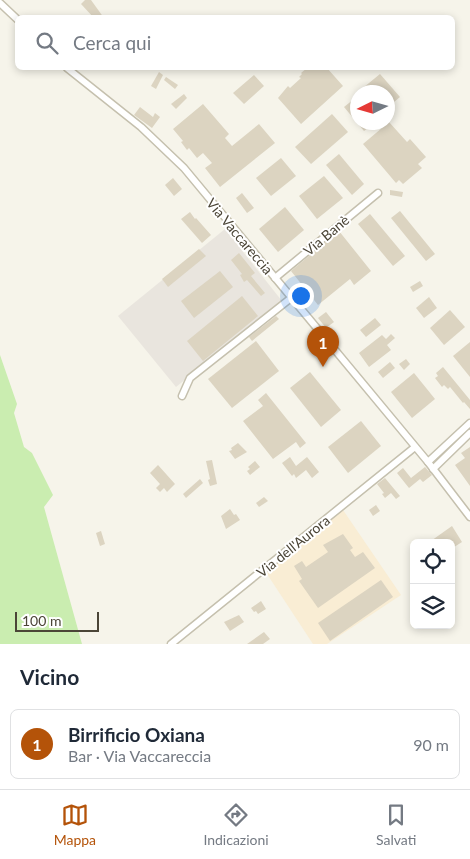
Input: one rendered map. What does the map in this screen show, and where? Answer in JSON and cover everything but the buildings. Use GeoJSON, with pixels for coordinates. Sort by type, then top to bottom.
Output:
{"type":"FeatureCollection","features":[{"type":"Feature","properties":{"kind":"street"},"geometry":{"type":"LineString","coordinates":[[0,3],[15,17]]}},
{"type":"Feature","properties":{"kind":"street","name":"Via Vaccareccia"},"geometry":{"type":"LineString","coordinates":[[70,70],[134,121],[172,156],[428,462],[470,517]]}},
{"type":"Feature","properties":{"kind":"street","name":"Via Banè"},"geometry":{"type":"LineString","coordinates":[[275,278],[378,193]]}},
{"type":"Feature","properties":{"kind":"street"},"geometry":{"type":"LineString","coordinates":[[182,396],[190,378],[292,298]]}},
{"type":"Feature","properties":{"kind":"street"},"geometry":{"type":"LineString","coordinates":[[428,462],[470,423]]}},
{"type":"Feature","properties":{"kind":"street"},"geometry":{"type":"LineString","coordinates":[[433,469],[470,433]]}},
{"type":"Feature","properties":{"kind":"street","name":"Via dell'Aurora"},"geometry":{"type":"LineString","coordinates":[[170,644],[415,447]]}},
{"type":"Feature","properties":{"kind":"shaded area"},"geometry":{"type":"Polygon","coordinates":[[[225,229],[282,301],[176,387],[118,316],[225,229]]]}},
{"type":"Feature","properties":{"kind":"shaded area"},"geometry":{"type":"Polygon","coordinates":[[[343,510],[401,595],[327,644],[313,644],[265,571],[343,510]]]}},
{"type":"Feature","properties":{"kind":"green space"},"geometry":{"type":"Polygon","coordinates":[[[0,355],[17,404],[14,413],[24,447],[32,453],[53,495],[44,507],[82,644],[0,644],[0,355]]]}},
{"type":"Feature","properties":{"kind":"place","name":"Birrificio Oxiana"},"geometry":{"type":"Point","coordinates":[323,367]}}]}
